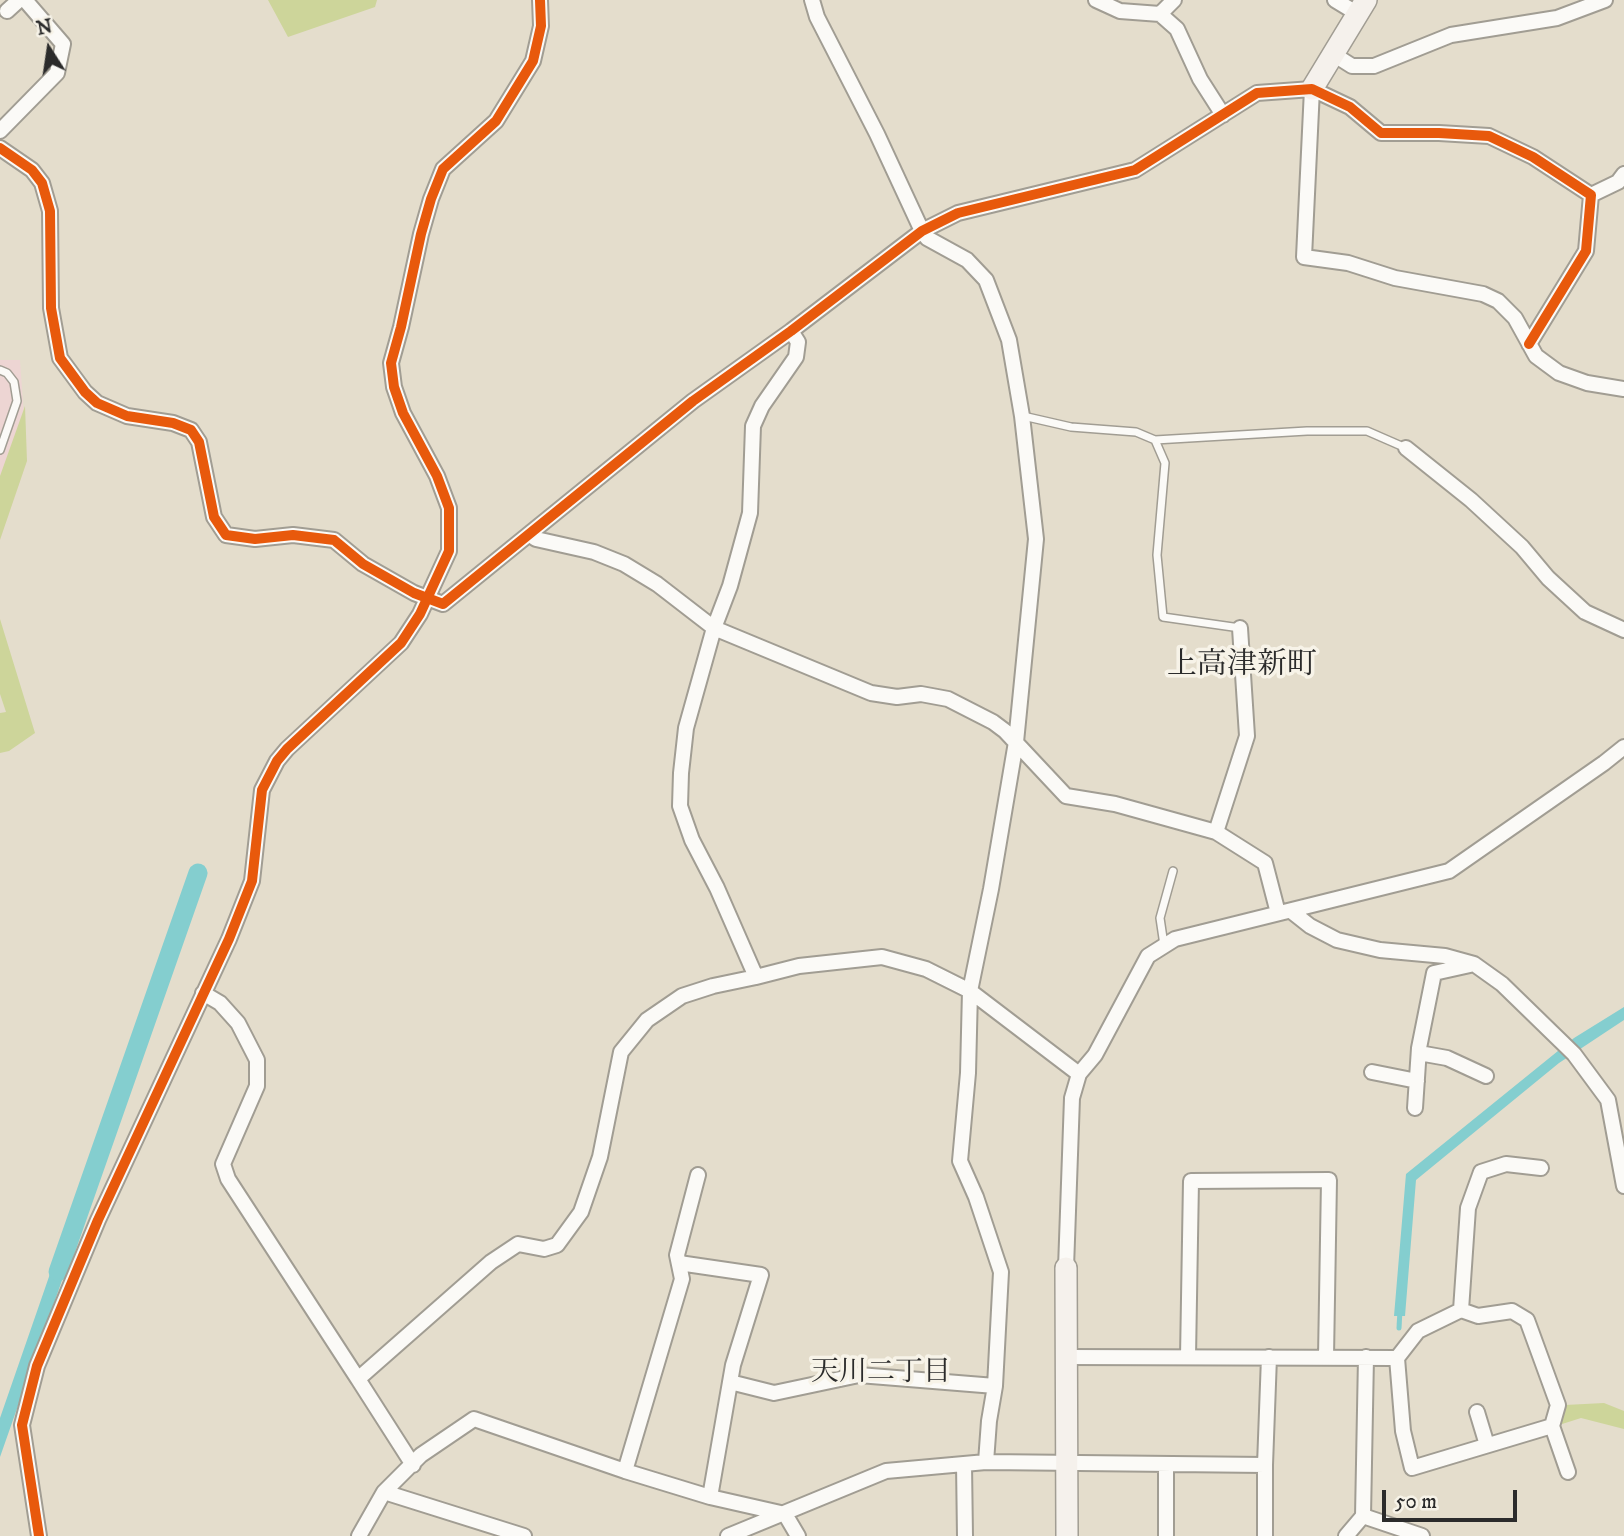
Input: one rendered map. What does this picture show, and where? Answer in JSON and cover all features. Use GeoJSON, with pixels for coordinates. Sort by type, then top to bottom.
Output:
{"type":"FeatureCollection","features":[{"type":"Feature","properties":{"kind":"street"},"geometry":{"type":"LineString","coordinates":[[7,12],[19,0]]}},
{"type":"Feature","properties":{"kind":"street"},"geometry":{"type":"LineString","coordinates":[[0,131],[57,73],[61,54],[62,44],[25,0]]}},
{"type":"Feature","properties":{"kind":"street"},"geometry":{"type":"LineString","coordinates":[[38,1536],[22,1425],[37,1366],[98,1220],[252,881],[262,790],[277,761],[287,749],[401,643],[427,599],[449,551],[449,508],[437,476],[403,413],[394,387],[391,363],[421,234],[443,169],[495,121],[533,61],[541,26],[540,0]]}},
{"type":"Feature","properties":{"kind":"street"},"geometry":{"type":"LineString","coordinates":[[812,0],[817,17],[877,134],[922,231],[927,238],[967,261],[986,280],[1009,340],[1022,415],[1036,539],[1016,743],[970,991],[968,1073],[960,1161],[976,1197],[1001,1272],[995,1386],[986,1462]]}},
{"type":"Feature","properties":{"kind":"street"},"geometry":{"type":"LineString","coordinates":[[1096,0],[1120,11],[1160,14],[1177,29],[1200,79],[1223,115]]}},
{"type":"Feature","properties":{"kind":"street"},"geometry":{"type":"LineString","coordinates":[[1160,14],[1174,0]]}},
{"type":"Feature","properties":{"kind":"street"},"geometry":{"type":"LineString","coordinates":[[1335,0],[1362,7],[1312,89],[1304,257],[1348,263],[1395,278],[1483,294],[1498,301],[1515,318],[1536,356],[1559,373],[1587,383],[1624,389]]}},
{"type":"Feature","properties":{"kind":"street"},"geometry":{"type":"LineString","coordinates":[[1333,54],[1352,66],[1374,66],[1451,35],[1557,18],[1580,5],[1605,0]]}},
{"type":"Feature","properties":{"kind":"street"},"geometry":{"type":"LineString","coordinates":[[0,148],[32,170],[42,183],[50,211],[51,308],[60,358],[85,392],[97,403],[127,416],[173,423],[191,430],[200,442],[214,517],[226,535],[255,539],[293,535],[334,540],[363,564],[427,599],[443,604],[693,401],[791,331],[922,231],[958,213],[1136,170],[1257,93],[1312,89],[1350,107],[1381,133],[1489,136],[1533,157],[1591,195]]}},
{"type":"Feature","properties":{"kind":"street"},"geometry":{"type":"LineString","coordinates":[[1591,195],[1618,182],[1624,174]]}},
{"type":"Feature","properties":{"kind":"street"},"geometry":{"type":"LineString","coordinates":[[1529,344],[1586,251],[1591,195]]}},
{"type":"Feature","properties":{"kind":"street"},"geometry":{"type":"LineString","coordinates":[[756,977],[717,888],[692,840],[680,806],[681,773],[686,728],[750,513],[754,426],[762,407],[796,357],[798,342],[791,331]]}},
{"type":"Feature","properties":{"kind":"street"},"geometry":{"type":"LineString","coordinates":[[1406,448],[1471,499],[1585,612],[1624,630]]}},
{"type":"Feature","properties":{"kind":"street"},"geometry":{"type":"LineString","coordinates":[[530,535],[536,539],[594,552],[624,564],[657,584],[714,628],[871,693],[897,697],[920,694],[947,699],[993,722],[1066,796],[1115,804],[1216,832],[1265,863],[1284,912],[1337,940],[1380,950],[1445,956],[1474,964],[1502,984],[1574,1054],[1608,1100],[1624,1186]]}},
{"type":"Feature","properties":{"kind":"street"},"geometry":{"type":"LineString","coordinates":[[1216,832],[1247,736],[1240,628]]}},
{"type":"Feature","properties":{"kind":"street"},"geometry":{"type":"LineString","coordinates":[[1068,1536],[1066,1268],[1072,1098],[1079,1074],[1095,1055],[1148,956],[1175,939],[1449,871],[1624,747]]}},
{"type":"Feature","properties":{"kind":"street"},"geometry":{"type":"LineString","coordinates":[[358,1379],[491,1262],[518,1244],[544,1250],[557,1245],[580,1212],[600,1157],[621,1052],[647,1020],[682,996],[799,966],[882,957],[926,969],[970,991],[1079,1074]]}},
{"type":"Feature","properties":{"kind":"street"},"geometry":{"type":"LineString","coordinates":[[1415,1108],[1419,1053],[1434,973],[1474,964]]}},
{"type":"Feature","properties":{"kind":"street"},"geometry":{"type":"LineString","coordinates":[[203,993],[220,1003],[238,1023],[257,1060],[257,1086],[223,1164],[228,1179],[413,1465]]}},
{"type":"Feature","properties":{"kind":"street"},"geometry":{"type":"LineString","coordinates":[[1419,1053],[1447,1058],[1486,1076]]}},
{"type":"Feature","properties":{"kind":"street"},"geometry":{"type":"LineString","coordinates":[[1372,1072],[1417,1081]]}},
{"type":"Feature","properties":{"kind":"street"},"geometry":{"type":"LineString","coordinates":[[1461,1310],[1468,1208],[1481,1172],[1506,1164],[1541,1168]]}},
{"type":"Feature","properties":{"kind":"street"},"geometry":{"type":"LineString","coordinates":[[625,1471],[682,1279],[677,1255],[698,1175]]}},
{"type":"Feature","properties":{"kind":"street"},"geometry":{"type":"LineString","coordinates":[[1188,1357],[1191,1181],[1329,1180],[1326,1357]]}},
{"type":"Feature","properties":{"kind":"street"},"geometry":{"type":"LineString","coordinates":[[678,1263],[761,1275],[730,1382],[710,1497]]}},
{"type":"Feature","properties":{"kind":"street"},"geometry":{"type":"LineString","coordinates":[[1552,1426],[1412,1468],[1403,1431],[1397,1357],[1418,1331],[1461,1310],[1478,1316],[1512,1311],[1527,1320],[1558,1405],[1552,1426],[1568,1472]]}},
{"type":"Feature","properties":{"kind":"street"},"geometry":{"type":"LineString","coordinates":[[1066,1357],[1397,1357]]}},
{"type":"Feature","properties":{"kind":"street"},"geometry":{"type":"LineString","coordinates":[[1265,1536],[1269,1357]]}},
{"type":"Feature","properties":{"kind":"street"},"geometry":{"type":"LineString","coordinates":[[1346,1536],[1363,1516],[1366,1357]]}},
{"type":"Feature","properties":{"kind":"street"},"geometry":{"type":"LineString","coordinates":[[730,1382],[774,1393],[859,1375],[995,1386]]}},
{"type":"Feature","properties":{"kind":"street"},"geometry":{"type":"LineString","coordinates":[[1477,1412],[1487,1445]]}},
{"type":"Feature","properties":{"kind":"street"},"geometry":{"type":"LineString","coordinates":[[359,1536],[384,1492],[421,1455],[474,1419],[710,1497],[785,1514],[798,1536]]}},
{"type":"Feature","properties":{"kind":"street"},"geometry":{"type":"LineString","coordinates":[[728,1536],[886,1471],[986,1462],[1265,1465]]}},
{"type":"Feature","properties":{"kind":"street"},"geometry":{"type":"LineString","coordinates":[[964,1464],[965,1536]]}},
{"type":"Feature","properties":{"kind":"street"},"geometry":{"type":"LineString","coordinates":[[1166,1465],[1166,1536]]}},
{"type":"Feature","properties":{"kind":"street"},"geometry":{"type":"LineString","coordinates":[[384,1492],[524,1536]]}},
{"type":"Feature","properties":{"kind":"street"},"geometry":{"type":"LineString","coordinates":[[1363,1516],[1422,1536]]}},
{"type":"Feature","properties":{"kind":"lane"},"geometry":{"type":"LineString","coordinates":[[0,370],[7,373],[14,382],[17,401],[0,450]]}},
{"type":"Feature","properties":{"kind":"lane"},"geometry":{"type":"LineString","coordinates":[[1022,415],[1071,427],[1136,432],[1155,440],[1307,431],[1367,431],[1406,448]]}},
{"type":"Feature","properties":{"kind":"lane"},"geometry":{"type":"LineString","coordinates":[[1155,440],[1165,463],[1157,555],[1163,617],[1240,628]]}},
{"type":"Feature","properties":{"kind":"lane"},"geometry":{"type":"LineString","coordinates":[[1164,946],[1160,918],[1173,871]]}},
{"type":"Feature","properties":{"kind":"shaded area"},"geometry":{"type":"Polygon","coordinates":[[[0,360],[20,360],[27,461],[0,540],[0,360]]]}},
{"type":"Feature","properties":{"kind":"green space"},"geometry":{"type":"Polygon","coordinates":[[[268,0],[377,0],[375,7],[288,37],[268,0]]]}},
{"type":"Feature","properties":{"kind":"green space"},"geometry":{"type":"Polygon","coordinates":[[[25,406],[27,461],[0,540],[0,476],[25,406]]]}},
{"type":"Feature","properties":{"kind":"green space"},"geometry":{"type":"Polygon","coordinates":[[[0,619],[35,733],[9,751],[0,753],[0,713],[6,712],[0,694],[0,619]]]}},
{"type":"Feature","properties":{"kind":"green space"},"geometry":{"type":"Polygon","coordinates":[[[1604,1403],[1624,1411],[1624,1429],[1581,1418],[1559,1425],[1565,1405],[1604,1403]]]}},
{"type":"Feature","properties":{"kind":"water"},"geometry":{"type":"Polygon","coordinates":[[[1624,1007],[1624,1020],[1559,1063],[1416,1180],[1405,1316],[1394,1316],[1406,1174],[1574,1038],[1624,1007]]]}},
{"type":"Feature","properties":{"kind":"water"},"geometry":{"type":"Polygon","coordinates":[[[60,1245],[73,1249],[0,1457],[0,1418],[60,1245]]]}},
{"type":"Feature","properties":{"kind":"waterway"},"geometry":{"type":"LineString","coordinates":[[58,1272],[198,873]]}},
{"type":"Feature","properties":{"kind":"waterway"},"geometry":{"type":"LineString","coordinates":[[1399,1328],[1400,1310]]}},
{"type":"Feature","properties":{"kind":"cycle path"},"geometry":{"type":"LineString","coordinates":[[39,1536],[22,1425],[37,1366],[98,1220],[229,939],[252,881],[262,790],[277,761],[287,749],[401,643],[420,614],[449,551],[449,508],[437,476],[403,413],[394,387],[391,363],[421,234],[443,169],[496,121],[533,61],[541,26],[540,0]]}},
{"type":"Feature","properties":{"kind":"cycle path"},"geometry":{"type":"LineString","coordinates":[[0,148],[32,170],[42,183],[50,211],[51,308],[60,358],[85,392],[97,403],[127,416],[173,423],[191,430],[199,442],[214,517],[226,535],[255,539],[293,535],[334,540],[363,564],[414,593],[443,604],[693,401],[791,331],[922,231],[958,213],[1135,170],[1257,93],[1312,89],[1350,107],[1381,133],[1489,136],[1533,157],[1591,195],[1586,251],[1529,344]]}},
{"type":"Feature","properties":{"kind":"district","name":"上高津新町"},"geometry":{"type":"Point","coordinates":[1242,667]}},
{"type":"Feature","properties":{"kind":"district","name":"天川二丁目"},"geometry":{"type":"Point","coordinates":[881,1374]}}]}
